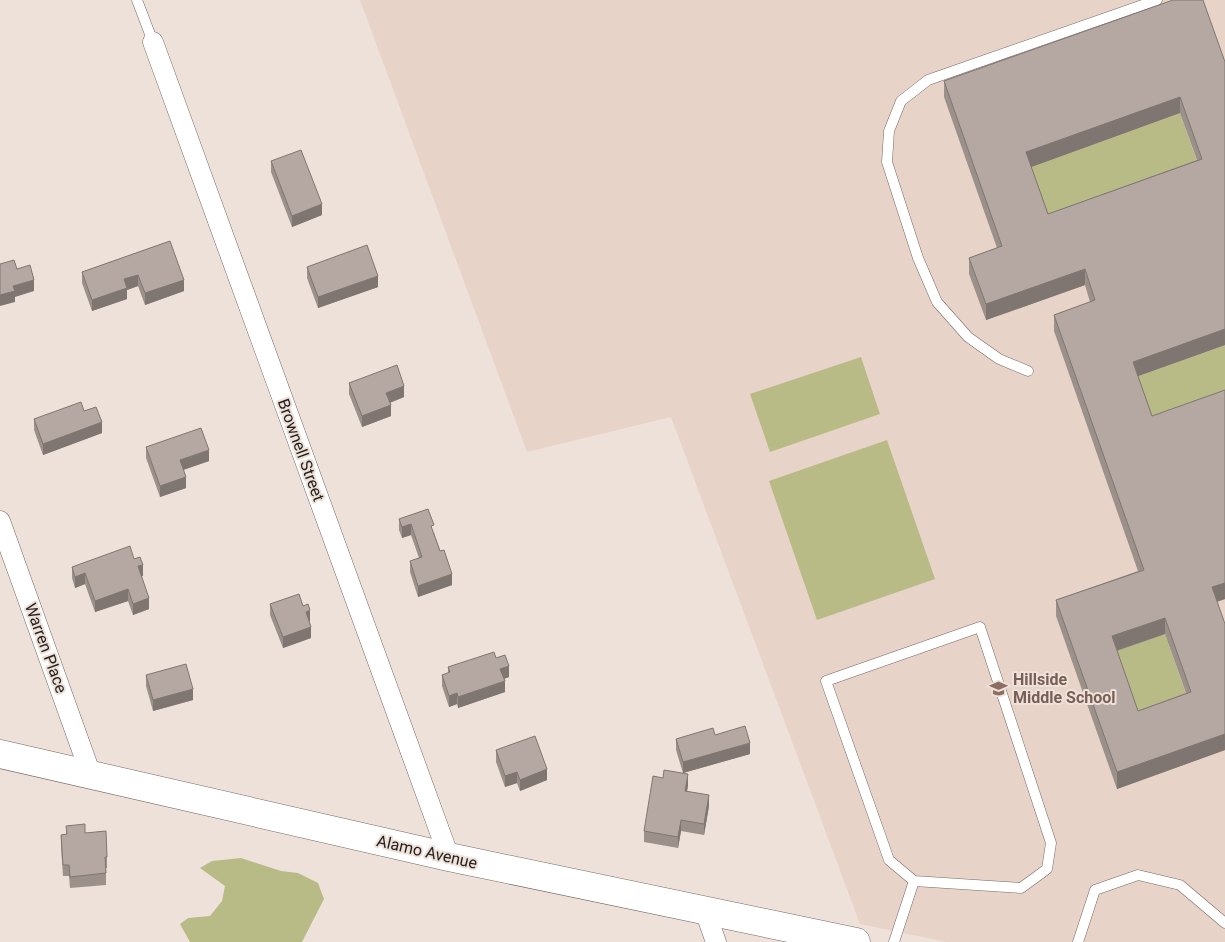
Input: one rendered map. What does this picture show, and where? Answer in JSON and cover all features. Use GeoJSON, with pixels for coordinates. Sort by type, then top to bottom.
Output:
{"type":"FeatureCollection","features":[{"type":"Feature","properties":{"kind":"street","name":"Brownell Street"},"geometry":{"type":"LineString","coordinates":[[153,42],[449,857]]}},
{"type":"Feature","properties":{"kind":"street","name":"Warren Place"},"geometry":{"type":"LineString","coordinates":[[0,521],[91,774]]}},
{"type":"Feature","properties":{"kind":"street","name":"Alamo Avenue"},"geometry":{"type":"LineString","coordinates":[[0,754],[449,857],[856,942]]}},
{"type":"Feature","properties":{"kind":"street"},"geometry":{"type":"LineString","coordinates":[[705,911],[716,942]]}},
{"type":"Feature","properties":{"kind":"lane"},"geometry":{"type":"LineString","coordinates":[[137,0],[153,42]]}},
{"type":"Feature","properties":{"kind":"lane"},"geometry":{"type":"LineString","coordinates":[[1028,371],[999,358],[968,338],[937,302],[918,258],[887,162],[889,131],[902,101],[928,80],[1157,0]]}},
{"type":"Feature","properties":{"kind":"lane"},"geometry":{"type":"LineString","coordinates":[[980,627],[1051,843],[1047,869],[1021,888],[914,881],[889,860],[826,680],[980,627]]}},
{"type":"Feature","properties":{"kind":"lane"},"geometry":{"type":"LineString","coordinates":[[1078,942],[1096,890],[1138,875],[1180,885],[1225,923]]}},
{"type":"Feature","properties":{"kind":"lane"},"geometry":{"type":"LineString","coordinates":[[894,942],[914,881]]}},
{"type":"Feature","properties":{"kind":"shaded area","name":"Hillside Middle School"},"geometry":{"type":"Polygon","coordinates":[[[360,0],[1225,0],[1225,942],[946,942],[860,924],[671,417],[527,452],[360,0]]]}},
{"type":"Feature","properties":{"kind":"green space"},"geometry":{"type":"Polygon","coordinates":[[[1180,113],[1202,175],[1048,230],[1026,169],[1180,113]]]}},
{"type":"Feature","properties":{"kind":"green space"},"geometry":{"type":"Polygon","coordinates":[[[1225,345],[1225,406],[1152,432],[1133,378],[1225,345]]]}},
{"type":"Feature","properties":{"kind":"green space"},"geometry":{"type":"Polygon","coordinates":[[[861,357],[880,414],[770,452],[750,394],[861,357]]]}},
{"type":"Feature","properties":{"kind":"green space"},"geometry":{"type":"Polygon","coordinates":[[[887,440],[935,579],[817,620],[769,481],[887,440]]]}},
{"type":"Feature","properties":{"kind":"green space"},"geometry":{"type":"Polygon","coordinates":[[[1165,634],[1191,708],[1138,727],[1112,652],[1165,634]]]}},
{"type":"Feature","properties":{"kind":"green space"},"geometry":{"type":"Polygon","coordinates":[[[241,858],[281,871],[298,873],[318,883],[324,899],[302,942],[190,942],[180,924],[188,918],[210,916],[222,901],[225,886],[200,868],[212,861],[241,858]]]}},
{"type":"Feature","properties":{"kind":"building"},"geometry":{"type":"Polygon","coordinates":[[[1173,0],[1203,0],[1225,62],[1225,329],[1133,362],[1152,416],[1225,390],[1225,583],[1212,587],[1225,624],[1225,734],[1117,772],[1056,600],[1144,570],[1054,315],[1095,300],[1085,269],[986,304],[969,258],[1002,246],[944,81],[1173,0]],[[1180,97],[1026,152],[1048,214],[1202,159],[1180,97]],[[1165,618],[1112,636],[1138,711],[1191,692],[1165,618]]]}},
{"type":"Feature","properties":{"kind":"building"},"geometry":{"type":"Polygon","coordinates":[[[301,150],[322,204],[292,216],[271,161],[301,150]]]}},
{"type":"Feature","properties":{"kind":"building"},"geometry":{"type":"Polygon","coordinates":[[[170,241],[184,280],[145,293],[138,275],[124,279],[127,288],[92,300],[82,272],[170,241]]]}},
{"type":"Feature","properties":{"kind":"building"},"geometry":{"type":"Polygon","coordinates":[[[367,245],[378,276],[318,297],[307,267],[367,245]]]}},
{"type":"Feature","properties":{"kind":"building"},"geometry":{"type":"Polygon","coordinates":[[[14,260],[17,269],[30,265],[34,280],[13,286],[15,291],[0,295],[0,264],[14,260]]]}},
{"type":"Feature","properties":{"kind":"building"},"geometry":{"type":"Polygon","coordinates":[[[397,365],[404,386],[386,393],[391,405],[362,416],[349,383],[397,365]]]}},
{"type":"Feature","properties":{"kind":"building"},"geometry":{"type":"Polygon","coordinates":[[[81,402],[84,411],[96,407],[102,422],[43,444],[34,419],[81,402]]]}},
{"type":"Feature","properties":{"kind":"building"},"geometry":{"type":"Polygon","coordinates":[[[201,428],[209,450],[180,460],[186,477],[160,486],[146,447],[201,428]]]}},
{"type":"Feature","properties":{"kind":"building"},"geometry":{"type":"Polygon","coordinates":[[[428,509],[434,525],[431,526],[440,551],[444,550],[452,574],[418,586],[410,561],[422,557],[411,524],[402,527],[399,519],[428,509]]]}},
{"type":"Feature","properties":{"kind":"building"},"geometry":{"type":"Polygon","coordinates":[[[130,546],[134,559],[140,557],[143,565],[138,566],[149,598],[133,604],[128,589],[95,601],[85,573],[75,577],[72,567],[130,546]]]}},
{"type":"Feature","properties":{"kind":"building"},"geometry":{"type":"Polygon","coordinates":[[[299,594],[303,606],[308,604],[310,610],[306,612],[311,627],[283,637],[270,604],[299,594]]]}},
{"type":"Feature","properties":{"kind":"building"},"geometry":{"type":"Polygon","coordinates":[[[494,652],[496,658],[505,655],[509,666],[500,669],[505,681],[458,697],[457,693],[449,696],[442,675],[450,672],[448,667],[494,652]]]}},
{"type":"Feature","properties":{"kind":"building"},"geometry":{"type":"Polygon","coordinates":[[[186,664],[193,689],[153,700],[146,675],[186,664]]]}},
{"type":"Feature","properties":{"kind":"building"},"geometry":{"type":"Polygon","coordinates":[[[745,726],[750,743],[683,762],[676,739],[713,728],[715,735],[745,726]]]}},
{"type":"Feature","properties":{"kind":"building"},"geometry":{"type":"Polygon","coordinates":[[[535,736],[547,769],[520,780],[517,772],[505,776],[496,750],[535,736]]]}},
{"type":"Feature","properties":{"kind":"building"},"geometry":{"type":"Polygon","coordinates":[[[664,770],[688,774],[685,791],[709,795],[704,824],[681,820],[678,837],[644,831],[653,776],[663,778],[664,770]]]}},
{"type":"Feature","properties":{"kind":"building"},"geometry":{"type":"Polygon","coordinates":[[[85,824],[85,833],[106,831],[106,873],[70,877],[69,865],[63,865],[61,835],[67,834],[66,826],[85,824]]]}},
{"type":"Feature","properties":{"kind":"place","name":"Hillside Middle School"},"geometry":{"type":"Point","coordinates":[999,688]}}]}
